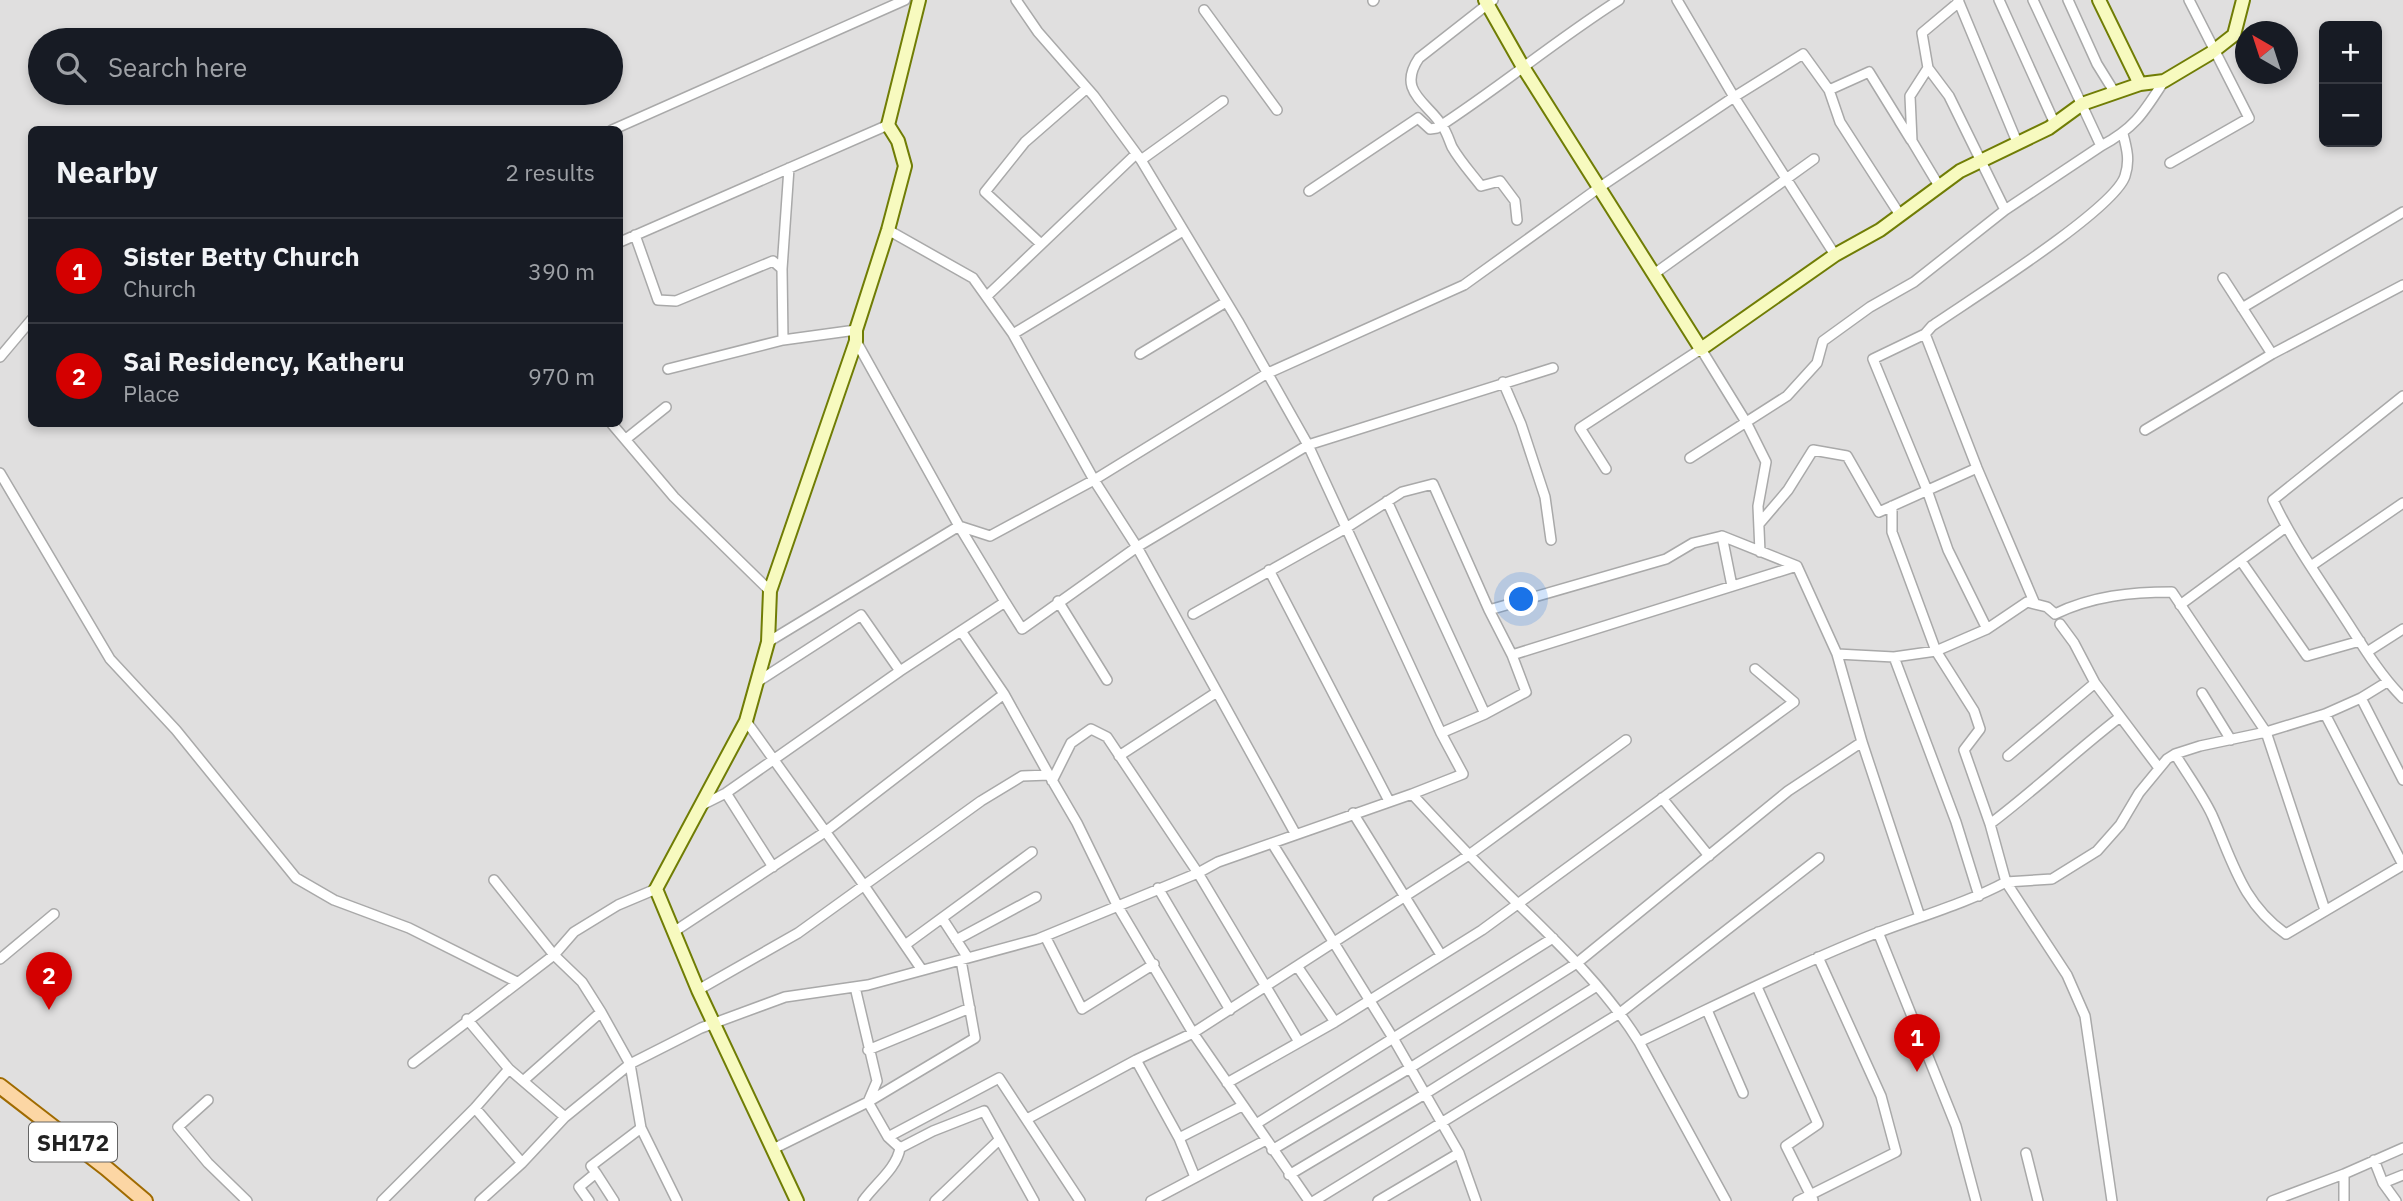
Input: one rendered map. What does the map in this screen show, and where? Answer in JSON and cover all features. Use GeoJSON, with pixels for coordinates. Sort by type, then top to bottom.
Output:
{"type":"FeatureCollection","features":[{"type":"Feature","properties":{"kind":"main road"},"geometry":{"type":"LineString","coordinates":[[797,1201],[698,990],[656,889],[746,722],[768,642],[770,591],[856,335],[905,166],[898,141],[888,125],[919,0]]}},
{"type":"Feature","properties":{"kind":"main road"},"geometry":{"type":"LineString","coordinates":[[2099,0],[2140,84]]}},
{"type":"Feature","properties":{"kind":"main road"},"geometry":{"type":"LineString","coordinates":[[1488,1],[1523,67],[1701,349],[1835,255],[1880,230],[1960,172],[2055,124],[2082,104],[2140,84],[2164,80],[2214,49],[2234,35],[2243,0]]}},
{"type":"Feature","properties":{"kind":"main road","name":"SH172"},"geometry":{"type":"LineString","coordinates":[[0,1086],[145,1201]]}},
{"type":"Feature","properties":{"kind":"street"},"geometry":{"type":"LineString","coordinates":[[621,126],[905,0]]}},
{"type":"Feature","properties":{"kind":"street"},"geometry":{"type":"LineString","coordinates":[[480,1201],[522,1163],[565,1117],[630,1064],[714,1024],[785,997],[855,987],[1045,936],[1219,862],[1463,774],[1441,733],[1308,445],[1226,302],[1138,157],[1087,88],[1038,32],[1016,0]]}},
{"type":"Feature","properties":{"kind":"street"},"geometry":{"type":"LineString","coordinates":[[1309,191],[1418,118],[1430,129],[1442,125],[1483,98],[1588,19],[1619,0]]}},
{"type":"Feature","properties":{"kind":"street"},"geometry":{"type":"LineString","coordinates":[[1677,0],[1734,97],[1835,255]]}},
{"type":"Feature","properties":{"kind":"street"},"geometry":{"type":"LineString","coordinates":[[1999,0],[2055,124]]}},
{"type":"Feature","properties":{"kind":"street"},"geometry":{"type":"LineString","coordinates":[[2033,0],[2101,146]]}},
{"type":"Feature","properties":{"kind":"street"},"geometry":{"type":"LineString","coordinates":[[2068,0],[2097,64],[2115,93]]}},
{"type":"Feature","properties":{"kind":"street"},"geometry":{"type":"LineString","coordinates":[[2170,163],[2249,118],[2189,0]]}},
{"type":"Feature","properties":{"kind":"street"},"geometry":{"type":"LineString","coordinates":[[1488,1],[1419,58],[1410,70],[1410,78],[1423,106],[1442,125],[1464,165],[1482,186],[1500,181],[1515,201],[1517,220]]}},
{"type":"Feature","properties":{"kind":"street"},"geometry":{"type":"LineString","coordinates":[[2005,210],[1949,96],[1928,68],[1922,33],[1958,1],[2017,142]]}},
{"type":"Feature","properties":{"kind":"street"},"geometry":{"type":"LineString","coordinates":[[1204,10],[1277,110]]}},
{"type":"Feature","properties":{"kind":"street"},"geometry":{"type":"LineString","coordinates":[[768,642],[960,526],[990,536],[1094,480],[1266,373],[1464,285],[1600,187],[1802,54],[1829,90],[1840,122],[1900,215]]}},
{"type":"Feature","properties":{"kind":"street"},"geometry":{"type":"LineString","coordinates":[[1912,141],[1910,96],[1928,68]]}},
{"type":"Feature","properties":{"kind":"street"},"geometry":{"type":"LineString","coordinates":[[1829,90],[1869,72],[1939,186]]}},
{"type":"Feature","properties":{"kind":"street"},"geometry":{"type":"LineString","coordinates":[[1690,458],[1787,396],[1817,363],[1823,341],[1870,307],[1914,282],[2005,210],[2123,134],[2144,112],[2164,80]]}},
{"type":"Feature","properties":{"kind":"street"},"geometry":{"type":"LineString","coordinates":[[1041,244],[985,192],[1025,142],[1087,88]]}},
{"type":"Feature","properties":{"kind":"street"},"geometry":{"type":"LineString","coordinates":[[987,296],[1138,157],[1223,101]]}},
{"type":"Feature","properties":{"kind":"street"},"geometry":{"type":"LineString","coordinates":[[623,241],[888,125]]}},
{"type":"Feature","properties":{"kind":"street"},"geometry":{"type":"LineString","coordinates":[[1987,629],[1948,550],[1927,490],[1873,359],[1925,334],[1932,326],[2061,237],[2113,196],[2125,178],[2129,155],[2123,134]]}},
{"type":"Feature","properties":{"kind":"street"},"geometry":{"type":"LineString","coordinates":[[1654,274],[1814,159]]}},
{"type":"Feature","properties":{"kind":"street"},"geometry":{"type":"LineString","coordinates":[[783,340],[782,269],[789,168]]}},
{"type":"Feature","properties":{"kind":"street"},"geometry":{"type":"LineString","coordinates":[[2242,308],[2403,212]]}},
{"type":"Feature","properties":{"kind":"street"},"geometry":{"type":"LineString","coordinates":[[888,230],[973,278],[1013,334],[1094,480],[1137,547],[1295,833]]}},
{"type":"Feature","properties":{"kind":"street"},"geometry":{"type":"LineString","coordinates":[[1013,334],[1183,231]]}},
{"type":"Feature","properties":{"kind":"street"},"geometry":{"type":"LineString","coordinates":[[635,235],[658,300],[676,302],[773,261],[782,269]]}},
{"type":"Feature","properties":{"kind":"street"},"geometry":{"type":"LineString","coordinates":[[2223,278],[2272,354]]}},
{"type":"Feature","properties":{"kind":"street"},"geometry":{"type":"LineString","coordinates":[[2145,430],[2272,354],[2403,285]]}},
{"type":"Feature","properties":{"kind":"street"},"geometry":{"type":"LineString","coordinates":[[1140,354],[1226,302]]}},
{"type":"Feature","properties":{"kind":"street"},"geometry":{"type":"LineString","coordinates":[[0,357],[28,324]]}},
{"type":"Feature","properties":{"kind":"street"},"geometry":{"type":"LineString","coordinates":[[1925,334],[1977,468],[2035,604]]}},
{"type":"Feature","properties":{"kind":"street"},"geometry":{"type":"LineString","coordinates":[[668,369],[783,340],[856,335],[960,526],[1022,629],[1137,547],[1308,445],[1553,368]]}},
{"type":"Feature","properties":{"kind":"street"},"geometry":{"type":"LineString","coordinates":[[1606,469],[1580,428],[1701,349],[1746,422],[1766,462],[1758,506],[1760,552]]}},
{"type":"Feature","properties":{"kind":"street"},"geometry":{"type":"LineString","coordinates":[[1503,382],[1521,424],[1545,497],[1551,540]]}},
{"type":"Feature","properties":{"kind":"street"},"geometry":{"type":"LineString","coordinates":[[2401,694],[2387,682],[2367,652],[2286,527],[2273,499],[2403,396]]}},
{"type":"Feature","properties":{"kind":"street"},"geometry":{"type":"LineString","coordinates":[[626,439],[666,407]]}},
{"type":"Feature","properties":{"kind":"street"},"geometry":{"type":"LineString","coordinates":[[615,427],[674,497],[770,591]]}},
{"type":"Feature","properties":{"kind":"street"},"geometry":{"type":"LineString","coordinates":[[1759,524],[1788,489],[1813,450],[1847,456],[1879,512],[1977,468]]}},
{"type":"Feature","properties":{"kind":"street"},"geometry":{"type":"LineString","coordinates":[[0,473],[110,659],[176,730],[296,878],[334,900],[409,928],[517,982]]}},
{"type":"Feature","properties":{"kind":"street"},"geometry":{"type":"LineString","coordinates":[[1193,614],[1346,528],[1402,492],[1433,484],[1489,610],[1512,654],[1526,692],[1441,733]]}},
{"type":"Feature","properties":{"kind":"street"},"geometry":{"type":"LineString","coordinates":[[1387,501],[1485,714]]}},
{"type":"Feature","properties":{"kind":"street"},"geometry":{"type":"LineString","coordinates":[[2311,566],[2403,503]]}},
{"type":"Feature","properties":{"kind":"street"},"geometry":{"type":"LineString","coordinates":[[1892,506],[1892,532],[1936,651],[1974,711],[1980,729],[1964,750],[1990,824],[2006,882],[2067,975],[2085,1016],[2112,1201]]}},
{"type":"Feature","properties":{"kind":"street"},"geometry":{"type":"LineString","coordinates":[[2180,605],[2286,527]]}},
{"type":"Feature","properties":{"kind":"street"},"geometry":{"type":"LineString","coordinates":[[1489,610],[1666,559],[1693,543],[1722,536],[1797,566],[1837,654],[1862,742],[1920,918]]}},
{"type":"Feature","properties":{"kind":"street"},"geometry":{"type":"LineString","coordinates":[[1722,536],[1732,586]]}},
{"type":"Feature","properties":{"kind":"street"},"geometry":{"type":"LineString","coordinates":[[2241,561],[2307,656],[2360,641]]}},
{"type":"Feature","properties":{"kind":"street"},"geometry":{"type":"LineString","coordinates":[[1512,654],[1797,566]]}},
{"type":"Feature","properties":{"kind":"street"},"geometry":{"type":"LineString","coordinates":[[1269,570],[1389,801]]}},
{"type":"Feature","properties":{"kind":"street"},"geometry":{"type":"LineString","coordinates":[[1837,654],[1894,657],[1936,651],[1987,629],[2028,602],[2047,607],[2054,614],[2111,595],[2172,593],[2266,732],[2325,910]]}},
{"type":"Feature","properties":{"kind":"street"},"geometry":{"type":"LineString","coordinates":[[1058,601],[1107,680]]}},
{"type":"Feature","properties":{"kind":"street"},"geometry":{"type":"LineString","coordinates":[[702,805],[726,793],[900,671],[1005,602]]}},
{"type":"Feature","properties":{"kind":"street"},"geometry":{"type":"LineString","coordinates":[[757,682],[861,615],[900,671]]}},
{"type":"Feature","properties":{"kind":"street"},"geometry":{"type":"LineString","coordinates":[[2060,624],[2086,663],[2095,683],[2159,768]]}},
{"type":"Feature","properties":{"kind":"street"},"geometry":{"type":"LineString","coordinates":[[2367,652],[2403,629]]}},
{"type":"Feature","properties":{"kind":"street"},"geometry":{"type":"LineString","coordinates":[[961,631],[1004,694],[1077,823],[1117,905],[1193,1033],[1289,1175],[1311,1201],[1620,1013],[1819,858]]}},
{"type":"Feature","properties":{"kind":"street"},"geometry":{"type":"LineString","coordinates":[[1894,657],[1956,822],[1979,896]]}},
{"type":"Feature","properties":{"kind":"street"},"geometry":{"type":"LineString","coordinates":[[1227,1083],[1335,1021],[1518,904],[1794,702],[1755,668]]}},
{"type":"Feature","properties":{"kind":"street"},"geometry":{"type":"LineString","coordinates":[[1639,1042],[1818,957],[1878,932],[1979,896],[2006,882],[2052,879],[2097,851],[2120,825],[2139,793],[2159,768],[2175,754],[2266,732],[2325,714],[2361,698],[2387,682]]}},
{"type":"Feature","properties":{"kind":"street"},"geometry":{"type":"LineString","coordinates":[[2008,756],[2095,683]]}},
{"type":"Feature","properties":{"kind":"street"},"geometry":{"type":"LineString","coordinates":[[1119,755],[1217,692]]}},
{"type":"Feature","properties":{"kind":"street"},"geometry":{"type":"LineString","coordinates":[[2202,693],[2231,740]]}},
{"type":"Feature","properties":{"kind":"street"},"geometry":{"type":"LineString","coordinates":[[675,931],[825,832],[1004,694]]}},
{"type":"Feature","properties":{"kind":"street"},"geometry":{"type":"LineString","coordinates":[[2361,698],[2403,780]]}},
{"type":"Feature","properties":{"kind":"street"},"geometry":{"type":"LineString","coordinates":[[2175,754],[2210,812],[2248,896],[2268,921],[2286,934],[2403,865],[2325,714]]}},
{"type":"Feature","properties":{"kind":"street"},"geometry":{"type":"LineString","coordinates":[[1990,824],[2023,800],[2075,752],[2120,717]]}},
{"type":"Feature","properties":{"kind":"street"},"geometry":{"type":"LineString","coordinates":[[746,722],[922,970]]}},
{"type":"Feature","properties":{"kind":"street"},"geometry":{"type":"LineString","coordinates":[[1050,778],[1071,743],[1091,729],[1107,737],[1198,873],[1300,1042]]}},
{"type":"Feature","properties":{"kind":"street"},"geometry":{"type":"LineString","coordinates":[[1027,1119],[1136,1059],[1193,1033],[1230,1010],[1469,855],[1626,740]]}},
{"type":"Feature","properties":{"kind":"street"},"geometry":{"type":"LineString","coordinates":[[1272,1150],[1410,1068],[1577,963],[1788,791],[1862,742]]}},
{"type":"Feature","properties":{"kind":"street"},"geometry":{"type":"LineString","coordinates":[[698,990],[798,933],[981,801],[1022,776],[1050,778]]}},
{"type":"Feature","properties":{"kind":"street"},"geometry":{"type":"LineString","coordinates":[[726,793],[773,867]]}},
{"type":"Feature","properties":{"kind":"street"},"geometry":{"type":"LineString","coordinates":[[1412,794],[1577,963],[1620,1013],[1639,1042],[1726,1201]]}},
{"type":"Feature","properties":{"kind":"street"},"geometry":{"type":"LineString","coordinates":[[1662,798],[1709,856]]}},
{"type":"Feature","properties":{"kind":"street"},"geometry":{"type":"LineString","coordinates":[[1353,813],[1441,955]]}},
{"type":"Feature","properties":{"kind":"street"},"geometry":{"type":"LineString","coordinates":[[1272,843],[1393,1038],[1459,1153],[1476,1201]]}},
{"type":"Feature","properties":{"kind":"street"},"geometry":{"type":"LineString","coordinates":[[905,945],[1032,852]]}},
{"type":"Feature","properties":{"kind":"street"},"geometry":{"type":"LineString","coordinates":[[494,880],[554,955],[582,982],[601,1012],[630,1064],[641,1128],[677,1201]]}},
{"type":"Feature","properties":{"kind":"street"},"geometry":{"type":"LineString","coordinates":[[1158,888],[1230,1010]]}},
{"type":"Feature","properties":{"kind":"street"},"geometry":{"type":"LineString","coordinates":[[413,1063],[554,955],[574,932],[618,905],[656,889]]}},
{"type":"Feature","properties":{"kind":"street"},"geometry":{"type":"LineString","coordinates":[[956,940],[1036,897]]}},
{"type":"Feature","properties":{"kind":"street"},"geometry":{"type":"LineString","coordinates":[[0,959],[54,914]]}},
{"type":"Feature","properties":{"kind":"street"},"geometry":{"type":"LineString","coordinates":[[773,1149],[867,1101],[975,1038],[965,959],[942,918]]}},
{"type":"Feature","properties":{"kind":"street"},"geometry":{"type":"LineString","coordinates":[[1878,932],[1956,1126],[1976,1201]]}},
{"type":"Feature","properties":{"kind":"street"},"geometry":{"type":"LineString","coordinates":[[1045,936],[1082,1009],[1154,964]]}},
{"type":"Feature","properties":{"kind":"street"},"geometry":{"type":"LineString","coordinates":[[1255,1124],[1553,938]]}},
{"type":"Feature","properties":{"kind":"street"},"geometry":{"type":"LineString","coordinates":[[1798,1201],[1813,1198],[1896,1152],[1881,1096],[1818,957]]}},
{"type":"Feature","properties":{"kind":"street"},"geometry":{"type":"LineString","coordinates":[[1297,966],[1335,1021]]}},
{"type":"Feature","properties":{"kind":"street"},"geometry":{"type":"LineString","coordinates":[[1289,1175],[1597,986]]}},
{"type":"Feature","properties":{"kind":"street"},"geometry":{"type":"LineString","coordinates":[[855,987],[877,1081],[867,1101]]}},
{"type":"Feature","properties":{"kind":"street"},"geometry":{"type":"LineString","coordinates":[[1757,987],[1818,1124],[1786,1146],[1813,1198]]}},
{"type":"Feature","properties":{"kind":"street"},"geometry":{"type":"LineString","coordinates":[[868,1050],[970,1008]]}},
{"type":"Feature","properties":{"kind":"street"},"geometry":{"type":"LineString","coordinates":[[1707,1010],[1743,1093]]}},
{"type":"Feature","properties":{"kind":"street"},"geometry":{"type":"LineString","coordinates":[[523,1081],[601,1012]]}},
{"type":"Feature","properties":{"kind":"street"},"geometry":{"type":"LineString","coordinates":[[467,1019],[509,1069],[565,1117]]}},
{"type":"Feature","properties":{"kind":"street"},"geometry":{"type":"LineString","coordinates":[[1136,1059],[1179,1139],[1195,1177]]}},
{"type":"Feature","properties":{"kind":"street"},"geometry":{"type":"LineString","coordinates":[[382,1201],[475,1108],[509,1069]]}},
{"type":"Feature","properties":{"kind":"street"},"geometry":{"type":"LineString","coordinates":[[888,1137],[999,1077],[1080,1201]]}},
{"type":"Feature","properties":{"kind":"street"},"geometry":{"type":"LineString","coordinates":[[208,1100],[178,1127],[208,1163],[247,1201]]}},
{"type":"Feature","properties":{"kind":"street"},"geometry":{"type":"LineString","coordinates":[[867,1101],[888,1137],[900,1148]]}},
{"type":"Feature","properties":{"kind":"street"},"geometry":{"type":"LineString","coordinates":[[1179,1139],[1242,1106]]}},
{"type":"Feature","properties":{"kind":"street"},"geometry":{"type":"LineString","coordinates":[[475,1108],[522,1163]]}},
{"type":"Feature","properties":{"kind":"street"},"geometry":{"type":"LineString","coordinates":[[900,1148],[924,1135],[984,1111],[1034,1201]]}},
{"type":"Feature","properties":{"kind":"street"},"geometry":{"type":"LineString","coordinates":[[614,1201],[591,1166],[641,1128]]}},
{"type":"Feature","properties":{"kind":"street"},"geometry":{"type":"LineString","coordinates":[[935,1201],[999,1140]]}},
{"type":"Feature","properties":{"kind":"street"},"geometry":{"type":"LineString","coordinates":[[1151,1201],[1266,1140]]}},
{"type":"Feature","properties":{"kind":"street"},"geometry":{"type":"LineString","coordinates":[[863,1201],[898,1159],[900,1148]]}},
{"type":"Feature","properties":{"kind":"street"},"geometry":{"type":"LineString","coordinates":[[2272,1201],[2287,1198],[2403,1148]]}},
{"type":"Feature","properties":{"kind":"street"},"geometry":{"type":"LineString","coordinates":[[1378,1201],[1459,1153]]}},
{"type":"Feature","properties":{"kind":"street"},"geometry":{"type":"LineString","coordinates":[[2026,1153],[2038,1201]]}},
{"type":"Feature","properties":{"kind":"street"},"geometry":{"type":"LineString","coordinates":[[2374,1160],[2383,1183],[2396,1201]]}},
{"type":"Feature","properties":{"kind":"street"},"geometry":{"type":"LineString","coordinates":[[589,1201],[579,1187],[596,1173]]}},
{"type":"Feature","properties":{"kind":"street"},"geometry":{"type":"LineString","coordinates":[[2344,1174],[2344,1201]]}},
{"type":"Feature","properties":{"kind":"street"},"geometry":{"type":"LineString","coordinates":[[2383,1183],[2403,1175]]}},
{"type":"Feature","properties":{"kind":"shaded area"},"geometry":{"type":"Polygon","coordinates":[[[0,0],[2403,0],[2403,1201],[0,1201],[0,0]]]}},
{"type":"Feature","properties":{"kind":"place","name":"Sai Residency, Katheru"},"geometry":{"type":"Point","coordinates":[49,1010]}},
{"type":"Feature","properties":{"kind":"place","name":"Sister Betty Church"},"geometry":{"type":"Point","coordinates":[1917,1072]}}]}
